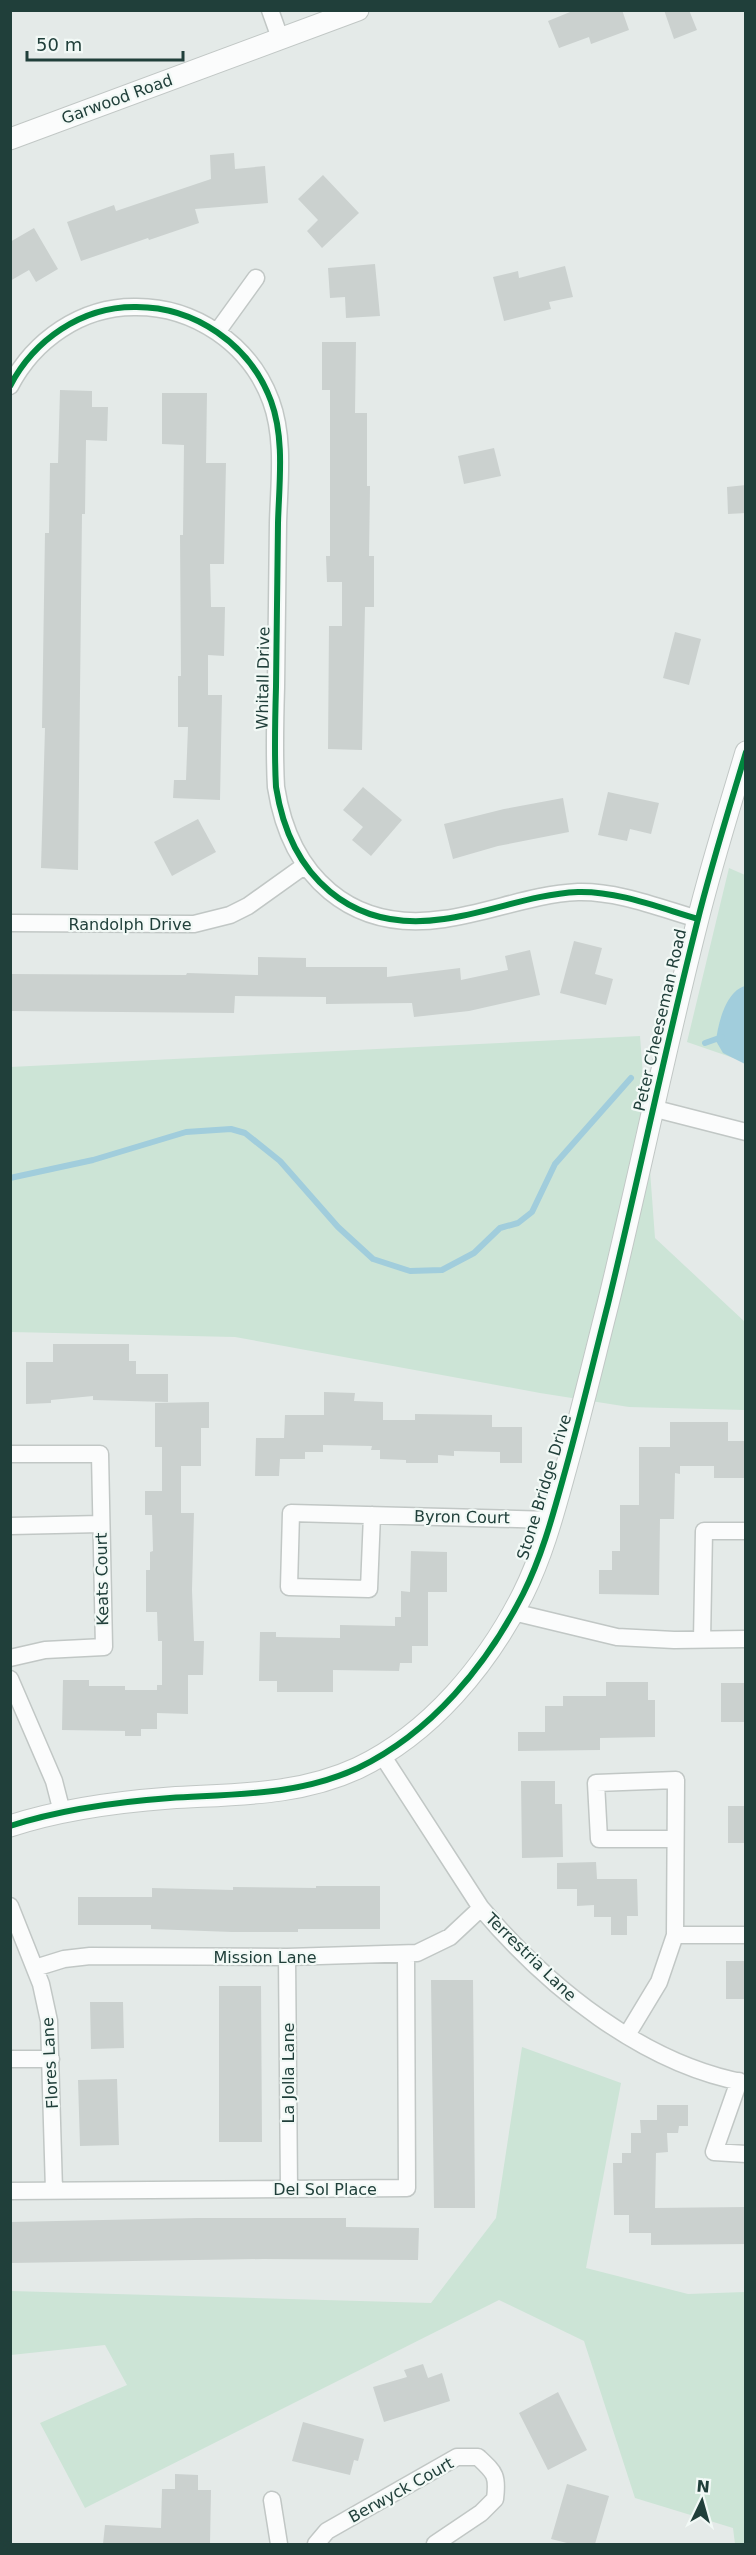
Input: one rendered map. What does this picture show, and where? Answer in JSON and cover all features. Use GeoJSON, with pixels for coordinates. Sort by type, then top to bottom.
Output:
{"type":"FeatureCollection","features":[{"type":"Feature","properties":{"kind":"street"},"geometry":{"type":"LineString","coordinates":[[270,10],[280,38]]}},
{"type":"Feature","properties":{"kind":"street","name":"Garwood Road"},"geometry":{"type":"LineString","coordinates":[[10,139],[358,10]]}},
{"type":"Feature","properties":{"kind":"street"},"geometry":{"type":"LineString","coordinates":[[217,332],[256,278]]}},
{"type":"Feature","properties":{"kind":"street","name":"Whitall Drive"},"geometry":{"type":"LineString","coordinates":[[10,386],[27,360],[46,339],[82,318],[104,311],[130,307],[150,307],[192,318],[217,332],[238,350],[256,373],[269,396],[276,419],[279,458],[275,778],[284,822],[304,866],[315,879],[339,898],[369,912],[398,920],[425,922],[449,919],[546,896],[578,892],[620,898],[698,918]]}},
{"type":"Feature","properties":{"kind":"street","name":"Peter Cheeseman Road"},"geometry":{"type":"LineString","coordinates":[[635,1190],[652,1108],[698,918],[746,752]]}},
{"type":"Feature","properties":{"kind":"street","name":"Randolph Drive"},"geometry":{"type":"LineString","coordinates":[[10,923],[194,924],[230,915],[248,906],[304,866]]}},
{"type":"Feature","properties":{"kind":"street"},"geometry":{"type":"LineString","coordinates":[[652,1108],[746,1131]]}},
{"type":"Feature","properties":{"kind":"street","name":"Stone Bridge Drive"},"geometry":{"type":"LineString","coordinates":[[10,1826],[62,1812],[137,1801],[249,1794],[290,1789],[329,1780],[382,1755],[414,1733],[464,1683],[494,1644],[513,1612],[535,1567],[552,1520],[635,1190]]}},
{"type":"Feature","properties":{"kind":"street","name":"Keats Court"},"geometry":{"type":"LineString","coordinates":[[10,1454],[100,1454],[104,1647],[45,1650],[10,1658]]}},
{"type":"Feature","properties":{"kind":"street","name":"Byron Court"},"geometry":{"type":"LineString","coordinates":[[372,1515],[369,1589],[289,1587],[291,1513],[372,1515],[552,1520]]}},
{"type":"Feature","properties":{"kind":"street","name":"Keats Court"},"geometry":{"type":"LineString","coordinates":[[10,1526],[101,1524]]}},
{"type":"Feature","properties":{"kind":"street"},"geometry":{"type":"LineString","coordinates":[[702,1640],[704,1532],[746,1531]]}},
{"type":"Feature","properties":{"kind":"street"},"geometry":{"type":"LineString","coordinates":[[513,1612],[617,1637],[746,1639]]}},
{"type":"Feature","properties":{"kind":"street"},"geometry":{"type":"LineString","coordinates":[[10,1679],[15,1702],[54,1781],[62,1812]]}},
{"type":"Feature","properties":{"kind":"street","name":"Terrestria Lane"},"geometry":{"type":"LineString","coordinates":[[382,1755],[481,1908],[534,1965],[571,1999],[627,2035],[681,2062],[742,2082]]}},
{"type":"Feature","properties":{"kind":"street"},"geometry":{"type":"LineString","coordinates":[[627,2035],[658,1982],[675,1935],[676,1780],[596,1783],[599,1839],[675,1839]]}},
{"type":"Feature","properties":{"kind":"street","name":"Flores Lane"},"geometry":{"type":"LineString","coordinates":[[10,1906],[35,1968],[49,2021],[54,2190]]}},
{"type":"Feature","properties":{"kind":"street","name":"Mission Lane"},"geometry":{"type":"LineString","coordinates":[[35,1968],[64,1959],[90,1956],[406,1955],[439,1944],[450,1937],[481,1908]]}},
{"type":"Feature","properties":{"kind":"street"},"geometry":{"type":"LineString","coordinates":[[675,1935],[746,1935]]}},
{"type":"Feature","properties":{"kind":"street","name":"Del Sol Place"},"geometry":{"type":"LineString","coordinates":[[10,2191],[407,2188],[406,1955]]}},
{"type":"Feature","properties":{"kind":"street","name":"La Jolla Lane"},"geometry":{"type":"LineString","coordinates":[[287,1957],[289,2189]]}},
{"type":"Feature","properties":{"kind":"street"},"geometry":{"type":"LineString","coordinates":[[10,2059],[51,2059]]}},
{"type":"Feature","properties":{"kind":"street"},"geometry":{"type":"LineString","coordinates":[[742,2082],[714,2152],[746,2154]]}},
{"type":"Feature","properties":{"kind":"street","name":"Berwyck Court"},"geometry":{"type":"LineString","coordinates":[[316,2544],[327,2532],[457,2457],[478,2457],[494,2472],[497,2481],[495,2499],[481,2513],[435,2544]]}},
{"type":"Feature","properties":{"kind":"street"},"geometry":{"type":"LineString","coordinates":[[272,2500],[279,2544]]}},
{"type":"Feature","properties":{"kind":"green space"},"geometry":{"type":"Polygon","coordinates":[[[729,868],[745,875],[745,1062],[687,1042],[729,868]]]}},
{"type":"Feature","properties":{"kind":"green space"},"geometry":{"type":"Polygon","coordinates":[[[640,1036],[655,1238],[745,1322],[745,1410],[629,1407],[235,1337],[11,1332],[10,1067],[640,1036]]]}},
{"type":"Feature","properties":{"kind":"green space"},"geometry":{"type":"Polygon","coordinates":[[[522,2047],[621,2083],[586,2268],[688,2294],[745,2292],[745,2544],[735,2544],[733,2528],[635,2498],[584,2341],[499,2300],[85,2508],[40,2423],[127,2385],[105,2345],[11,2355],[11,2291],[431,2303],[496,2218],[522,2047]]]}},
{"type":"Feature","properties":{"kind":"water"},"geometry":{"type":"Polygon","coordinates":[[[746,986],[745,1064],[723,1053],[716,1041],[721,1017],[728,1001],[738,989],[746,986]]]}},
{"type":"Feature","properties":{"kind":"building"},"geometry":{"type":"Polygon","coordinates":[[[575,10],[622,10],[629,30],[591,44],[589,37],[559,48],[548,21],[575,10]]]}},
{"type":"Feature","properties":{"kind":"building"},"geometry":{"type":"Polygon","coordinates":[[[664,10],[689,10],[697,30],[674,39],[664,10]]]}},
{"type":"Feature","properties":{"kind":"building"},"geometry":{"type":"Polygon","coordinates":[[[234,153],[235,169],[265,166],[268,203],[195,209],[199,223],[81,261],[67,222],[114,205],[116,211],[211,179],[210,155],[234,153]]]}},
{"type":"Feature","properties":{"kind":"building"},"geometry":{"type":"Polygon","coordinates":[[[323,175],[359,213],[322,248],[307,231],[318,220],[298,199],[323,175]]]}},
{"type":"Feature","properties":{"kind":"building"},"geometry":{"type":"Polygon","coordinates":[[[34,228],[58,269],[36,282],[29,270],[10,281],[10,242],[34,228]]]}},
{"type":"Feature","properties":{"kind":"building"},"geometry":{"type":"Polygon","coordinates":[[[375,264],[380,316],[346,318],[345,297],[330,298],[328,268],[375,264]]]}},
{"type":"Feature","properties":{"kind":"building"},"geometry":{"type":"Polygon","coordinates":[[[565,266],[573,297],[549,302],[551,309],[504,321],[493,277],[518,271],[519,278],[565,266]]]}},
{"type":"Feature","properties":{"kind":"building"},"geometry":{"type":"Polygon","coordinates":[[[322,342],[356,342],[355,413],[367,413],[367,486],[370,486],[369,556],[374,556],[374,607],[365,607],[362,750],[328,749],[329,626],[342,626],[342,582],[327,582],[326,556],[330,556],[330,390],[322,390],[322,342]]]}},
{"type":"Feature","properties":{"kind":"building"},"geometry":{"type":"Polygon","coordinates":[[[60,390],[92,391],[92,407],[108,407],[107,441],[86,440],[85,514],[82,514],[78,870],[41,868],[45,728],[42,728],[45,533],[49,533],[50,463],[58,463],[60,390]]]}},
{"type":"Feature","properties":{"kind":"building"},"geometry":{"type":"Polygon","coordinates":[[[162,393],[207,393],[206,463],[226,463],[224,564],[210,564],[211,607],[225,607],[224,656],[208,655],[208,695],[222,695],[220,800],[173,798],[174,780],[186,780],[188,727],[178,727],[178,676],[181,676],[180,535],[183,535],[184,445],[162,444],[162,393]]]}},
{"type":"Feature","properties":{"kind":"building"},"geometry":{"type":"Polygon","coordinates":[[[494,448],[501,476],[464,484],[458,456],[494,448]]]}},
{"type":"Feature","properties":{"kind":"building"},"geometry":{"type":"Polygon","coordinates":[[[746,485],[746,513],[728,514],[727,487],[746,485]]]}},
{"type":"Feature","properties":{"kind":"building"},"geometry":{"type":"Polygon","coordinates":[[[675,632],[701,639],[689,685],[663,678],[675,632]]]}},
{"type":"Feature","properties":{"kind":"building"},"geometry":{"type":"Polygon","coordinates":[[[363,787],[402,820],[371,856],[352,840],[363,827],[343,810],[363,787]]]}},
{"type":"Feature","properties":{"kind":"building"},"geometry":{"type":"Polygon","coordinates":[[[608,792],[659,803],[651,834],[630,829],[627,841],[598,835],[608,792]]]}},
{"type":"Feature","properties":{"kind":"building"},"geometry":{"type":"Polygon","coordinates":[[[563,798],[569,832],[498,846],[453,859],[444,824],[504,809],[563,798]]]}},
{"type":"Feature","properties":{"kind":"building"},"geometry":{"type":"Polygon","coordinates":[[[198,819],[216,852],[172,876],[154,842],[198,819]]]}},
{"type":"Feature","properties":{"kind":"building"},"geometry":{"type":"Polygon","coordinates":[[[574,941],[602,948],[595,974],[613,979],[606,1005],[560,993],[574,941]]]}},
{"type":"Feature","properties":{"kind":"building"},"geometry":{"type":"Polygon","coordinates":[[[530,950],[540,995],[469,1011],[414,1017],[412,1003],[326,1004],[326,997],[235,996],[234,1013],[10,1011],[10,974],[258,975],[258,957],[306,958],[306,967],[387,967],[387,977],[460,968],[461,980],[508,970],[505,956],[530,950]]]}},
{"type":"Feature","properties":{"kind":"building"},"geometry":{"type":"Polygon","coordinates":[[[53,1344],[129,1344],[129,1361],[136,1361],[136,1374],[168,1374],[168,1402],[93,1400],[93,1396],[51,1400],[51,1403],[26,1404],[26,1362],[53,1362],[53,1344]]]}},
{"type":"Feature","properties":{"kind":"building"},"geometry":{"type":"Polygon","coordinates":[[[324,1392],[355,1393],[354,1401],[383,1402],[383,1420],[415,1420],[415,1414],[492,1415],[492,1427],[522,1427],[522,1463],[500,1463],[500,1452],[454,1451],[454,1456],[438,1455],[438,1463],[406,1463],[406,1460],[380,1459],[380,1450],[371,1450],[372,1446],[323,1445],[323,1452],[305,1452],[305,1459],[280,1459],[279,1476],[255,1476],[256,1438],[284,1438],[285,1415],[324,1415],[324,1392]]]}},
{"type":"Feature","properties":{"kind":"building"},"geometry":{"type":"Polygon","coordinates":[[[209,1402],[209,1428],[201,1428],[201,1466],[181,1466],[181,1513],[194,1513],[192,1590],[194,1641],[204,1641],[203,1675],[188,1675],[188,1714],[157,1713],[157,1729],[141,1729],[141,1736],[125,1736],[125,1731],[62,1730],[63,1680],[89,1680],[89,1686],[125,1686],[125,1690],[157,1690],[157,1685],[162,1685],[162,1641],[158,1641],[157,1612],[146,1612],[146,1570],[150,1570],[150,1552],[153,1551],[152,1515],[145,1515],[145,1491],[162,1491],[162,1447],[155,1447],[155,1403],[209,1402]]]}},
{"type":"Feature","properties":{"kind":"building"},"geometry":{"type":"Polygon","coordinates":[[[670,1422],[728,1422],[728,1441],[746,1441],[746,1478],[714,1478],[714,1466],[680,1466],[680,1474],[675,1473],[674,1519],[660,1519],[659,1595],[599,1594],[599,1570],[612,1570],[612,1551],[620,1551],[620,1505],[639,1505],[639,1447],[670,1447],[670,1422]]]}},
{"type":"Feature","properties":{"kind":"building"},"geometry":{"type":"Polygon","coordinates":[[[411,1551],[447,1552],[447,1592],[428,1592],[428,1646],[412,1646],[412,1663],[400,1663],[399,1671],[333,1670],[333,1692],[277,1692],[277,1681],[259,1681],[260,1632],[276,1632],[276,1637],[340,1638],[340,1625],[395,1626],[395,1617],[401,1617],[401,1591],[410,1592],[411,1551]]]}},
{"type":"Feature","properties":{"kind":"building"},"geometry":{"type":"Polygon","coordinates":[[[606,1682],[648,1682],[648,1700],[655,1700],[655,1737],[600,1738],[600,1750],[518,1751],[518,1732],[545,1732],[545,1706],[563,1706],[563,1696],[606,1696],[606,1682]]]}},
{"type":"Feature","properties":{"kind":"building"},"geometry":{"type":"Polygon","coordinates":[[[721,1683],[746,1683],[746,1722],[721,1722],[721,1683]]]}},
{"type":"Feature","properties":{"kind":"building"},"geometry":{"type":"Polygon","coordinates":[[[521,1781],[555,1781],[555,1804],[562,1804],[563,1857],[522,1858],[521,1781]]]}},
{"type":"Feature","properties":{"kind":"building"},"geometry":{"type":"Polygon","coordinates":[[[728,1806],[746,1806],[746,1843],[728,1843],[728,1806]]]}},
{"type":"Feature","properties":{"kind":"building"},"geometry":{"type":"Polygon","coordinates":[[[596,1862],[597,1879],[637,1879],[638,1916],[627,1916],[627,1935],[611,1935],[611,1917],[594,1917],[594,1905],[577,1906],[577,1889],[557,1889],[557,1863],[596,1862]]]}},
{"type":"Feature","properties":{"kind":"building"},"geometry":{"type":"Polygon","coordinates":[[[316,1886],[380,1886],[380,1929],[232,1932],[151,1929],[151,1925],[78,1925],[78,1897],[152,1897],[152,1888],[233,1890],[233,1887],[316,1888],[316,1886]]]}},
{"type":"Feature","properties":{"kind":"building"},"geometry":{"type":"Polygon","coordinates":[[[726,1961],[746,1961],[746,1999],[726,1999],[726,1961]]]}},
{"type":"Feature","properties":{"kind":"building"},"geometry":{"type":"Polygon","coordinates":[[[431,1980],[473,1980],[475,2208],[434,2208],[431,1980]]]}},
{"type":"Feature","properties":{"kind":"building"},"geometry":{"type":"Polygon","coordinates":[[[219,1986],[261,1986],[262,2142],[219,2142],[219,1986]]]}},
{"type":"Feature","properties":{"kind":"building"},"geometry":{"type":"Polygon","coordinates":[[[90,2002],[123,2002],[124,2048],[91,2049],[90,2002]]]}},
{"type":"Feature","properties":{"kind":"building"},"geometry":{"type":"Polygon","coordinates":[[[117,2079],[119,2145],[80,2146],[78,2080],[117,2079]]]}},
{"type":"Feature","properties":{"kind":"building"},"geometry":{"type":"Polygon","coordinates":[[[657,2105],[688,2105],[688,2126],[679,2126],[678,2133],[667,2133],[668,2152],[656,2153],[655,2208],[746,2207],[746,2244],[651,2245],[651,2233],[629,2233],[629,2215],[614,2215],[613,2163],[622,2163],[622,2153],[631,2153],[631,2133],[641,2133],[640,2120],[657,2120],[657,2105]]]}},
{"type":"Feature","properties":{"kind":"building"},"geometry":{"type":"Polygon","coordinates":[[[346,2218],[346,2227],[419,2228],[418,2260],[263,2259],[10,2263],[10,2222],[346,2218]]]}},
{"type":"Feature","properties":{"kind":"building"},"geometry":{"type":"Polygon","coordinates":[[[423,2364],[428,2378],[442,2373],[450,2401],[384,2422],[373,2387],[407,2377],[404,2370],[423,2364]]]}},
{"type":"Feature","properties":{"kind":"building"},"geometry":{"type":"Polygon","coordinates":[[[558,2392],[587,2450],[548,2470],[519,2413],[558,2392]]]}},
{"type":"Feature","properties":{"kind":"building"},"geometry":{"type":"Polygon","coordinates":[[[303,2422],[364,2439],[358,2461],[354,2460],[350,2475],[292,2461],[303,2422]]]}},
{"type":"Feature","properties":{"kind":"building"},"geometry":{"type":"Polygon","coordinates":[[[175,2474],[198,2475],[198,2490],[211,2490],[210,2544],[103,2544],[105,2525],[161,2528],[162,2489],[175,2489],[175,2474]]]}},
{"type":"Feature","properties":{"kind":"building"},"geometry":{"type":"Polygon","coordinates":[[[567,2484],[609,2496],[595,2544],[571,2544],[551,2539],[567,2484]]]}},
{"type":"Feature","properties":{"kind":"waterway"},"geometry":{"type":"LineString","coordinates":[[705,1043],[722,1037]]}},
{"type":"Feature","properties":{"kind":"waterway"},"geometry":{"type":"LineString","coordinates":[[10,1178],[93,1160],[186,1132],[231,1129],[245,1133],[280,1161],[338,1227],[373,1259],[410,1271],[442,1270],[474,1253],[500,1228],[518,1223],[532,1212],[555,1164],[631,1078]]}},
{"type":"Feature","properties":{"kind":"cycle path"},"geometry":{"type":"LineString","coordinates":[[10,386],[32,354],[61,329],[96,313],[134,307],[156,308],[198,321],[217,332],[234,346],[262,381],[271,401],[280,446],[276,787],[283,819],[295,847],[311,872],[330,892],[353,907],[380,917],[410,921],[444,919],[544,896],[578,892],[624,897],[698,919]]}},
{"type":"Feature","properties":{"kind":"cycle path"},"geometry":{"type":"LineString","coordinates":[[10,1826],[89,1807],[150,1800],[266,1792],[289,1789],[335,1777],[358,1768],[410,1736],[454,1694],[492,1646],[509,1620],[530,1579],[557,1500],[608,1304],[697,923],[746,752]]}}]}
